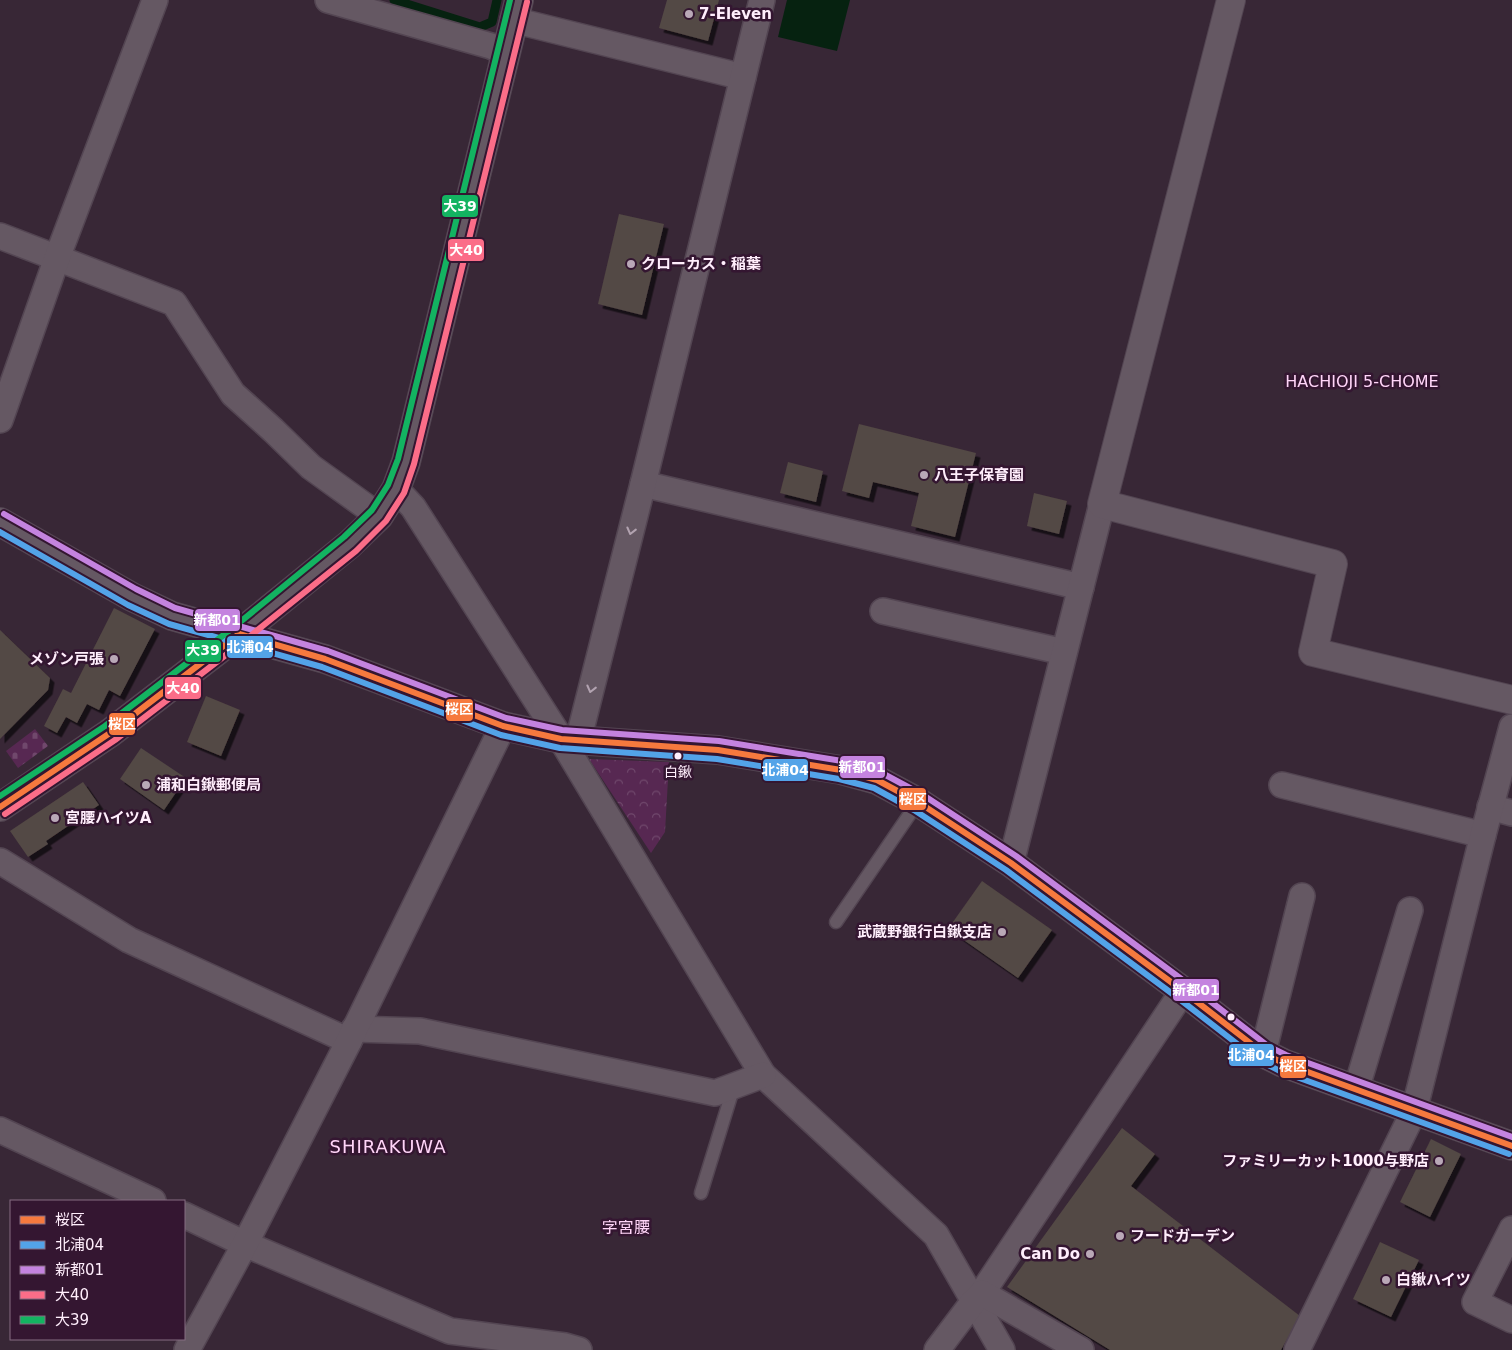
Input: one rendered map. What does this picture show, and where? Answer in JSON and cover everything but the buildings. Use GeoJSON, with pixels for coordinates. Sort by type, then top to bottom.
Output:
{"type":"FeatureCollection","features":[{"type":"Feature","properties":{"kind":"street"},"geometry":{"type":"LineString","coordinates":[[0,420],[57,258],[155,0]]}},
{"type":"Feature","properties":{"kind":"street"},"geometry":{"type":"LineString","coordinates":[[328,0],[491,46],[506,53]]}},
{"type":"Feature","properties":{"kind":"street"},"geometry":{"type":"LineString","coordinates":[[569,740],[643,484],[762,0]]}},
{"type":"Feature","properties":{"kind":"street"},"geometry":{"type":"LineString","coordinates":[[1010,863],[1232,0]]}},
{"type":"Feature","properties":{"kind":"street"},"geometry":{"type":"LineString","coordinates":[[0,807],[110,733],[239,634],[350,544],[380,516],[396,489],[406,462],[516,10],[743,77]]}},
{"type":"Feature","properties":{"kind":"street"},"geometry":{"type":"LineString","coordinates":[[0,236],[174,303],[233,394],[311,467],[380,516]]}},
{"type":"Feature","properties":{"kind":"street"},"geometry":{"type":"LineString","coordinates":[[643,484],[1081,587]]}},
{"type":"Feature","properties":{"kind":"street"},"geometry":{"type":"LineString","coordinates":[[396,489],[413,507],[569,740],[763,1075],[936,1235],[978,1297],[1002,1350]]}},
{"type":"Feature","properties":{"kind":"street"},"geometry":{"type":"LineString","coordinates":[[1102,504],[1333,564],[1313,652],[1512,700]]}},
{"type":"Feature","properties":{"kind":"street"},"geometry":{"type":"LineString","coordinates":[[0,522],[132,597],[172,616],[325,659],[503,726],[569,740],[718,750],[841,770],[877,780],[918,802],[1010,863],[1183,990],[1263,1053],[1283,1063],[1512,1146]]}},
{"type":"Feature","properties":{"kind":"street"},"geometry":{"type":"LineString","coordinates":[[882,611],[1064,652]]}},
{"type":"Feature","properties":{"kind":"street"},"geometry":{"type":"LineString","coordinates":[[187,1350],[245,1244],[352,1035],[503,726]]}},
{"type":"Feature","properties":{"kind":"street"},"geometry":{"type":"LineString","coordinates":[[1297,1350],[1414,1111],[1483,835],[1501,810],[1512,727]]}},
{"type":"Feature","properties":{"kind":"street"},"geometry":{"type":"LineString","coordinates":[[1282,785],[1483,835]]}},
{"type":"Feature","properties":{"kind":"street"},"geometry":{"type":"LineString","coordinates":[[0,860],[129,940],[352,1035],[420,1031],[715,1093],[763,1075]]}},
{"type":"Feature","properties":{"kind":"street"},"geometry":{"type":"LineString","coordinates":[[1263,1053],[1302,896]]}},
{"type":"Feature","properties":{"kind":"street"},"geometry":{"type":"LineString","coordinates":[[1356,1090],[1410,910]]}},
{"type":"Feature","properties":{"kind":"street"},"geometry":{"type":"LineString","coordinates":[[938,1350],[978,1297],[1183,990]]}},
{"type":"Feature","properties":{"kind":"street"},"geometry":{"type":"LineString","coordinates":[[2,1136],[151,1200]]}},
{"type":"Feature","properties":{"kind":"street"},"geometry":{"type":"LineString","coordinates":[[185,1215],[245,1244],[450,1331],[565,1346],[579,1350]]}},
{"type":"Feature","properties":{"kind":"street"},"geometry":{"type":"LineString","coordinates":[[1512,1229],[1475,1302],[1512,1320]]}},
{"type":"Feature","properties":{"kind":"street"},"geometry":{"type":"LineString","coordinates":[[978,1297],[1081,1350]]}},
{"type":"Feature","properties":{"kind":"lane"},"geometry":{"type":"LineString","coordinates":[[836,922],[918,802]]}},
{"type":"Feature","properties":{"kind":"lane"},"geometry":{"type":"LineString","coordinates":[[701,1193],[734,1085]]}},
{"type":"Feature","properties":{"kind":"green space"},"geometry":{"type":"Polygon","coordinates":[[[35,729],[48,746],[18,768],[6,751],[35,729]]]}},
{"type":"Feature","properties":{"kind":"green space"},"geometry":{"type":"Polygon","coordinates":[[[589,759],[669,762],[665,832],[651,853],[589,759]]]}},
{"type":"Feature","properties":{"kind":"shaded area"},"geometry":{"type":"Polygon","coordinates":[[[787,0],[850,0],[837,51],[778,37],[787,0]]]}},
{"type":"Feature","properties":{"kind":"waterway"},"geometry":{"type":"LineString","coordinates":[[394,0],[480,27],[492,22],[497,0]]}},
{"type":"Feature","properties":{"kind":"transit line","name":"大39"},"geometry":{"type":"LineString","coordinates":[[0,796],[105,726],[234,627],[344,537],[372,510],[388,485],[398,459],[510,0]]}},
{"type":"Feature","properties":{"kind":"transit line","name":"大40"},"geometry":{"type":"LineString","coordinates":[[5,814],[115,740],[244,641],[356,551],[386,521],[404,493],[414,464],[527,2]]}},
{"type":"Feature","properties":{"kind":"transit line","name":"新都01"},"geometry":{"type":"LineString","coordinates":[[4,514],[136,589],[175,608],[328,651],[506,718],[562,730],[719,741],[842,761],[880,772],[923,795],[1016,856],[1268,1046],[1286,1055],[1512,1137]]}},
{"type":"Feature","properties":{"kind":"transit line","name":"北浦04"},"geometry":{"type":"LineString","coordinates":[[0,532],[128,605],[169,624],[322,667],[501,735],[560,748],[717,759],[839,779],[874,788],[914,810],[1006,870],[1258,1060],[1280,1071],[1509,1154]]}},
{"type":"Feature","properties":{"kind":"transit line","name":"桜区"},"geometry":{"type":"LineString","coordinates":[[239,634],[325,659],[503,726],[561,739],[718,750],[841,770],[877,780],[918,802],[1011,863],[1263,1053],[1283,1063],[1512,1146]]}},
{"type":"Feature","properties":{"kind":"transit line","name":"桜区"},"geometry":{"type":"LineString","coordinates":[[0,807],[110,733],[239,634]]}},
{"type":"Feature","properties":{"kind":"place","name":"7-Eleven"},"geometry":{"type":"Point","coordinates":[689,14]}},
{"type":"Feature","properties":{"kind":"place","name":"クローカス・稲葉"},"geometry":{"type":"Point","coordinates":[631,264]}},
{"type":"Feature","properties":{"kind":"place","name":"八王子保育園"},"geometry":{"type":"Point","coordinates":[924,475]}},
{"type":"Feature","properties":{"kind":"place","name":"メゾン戸張"},"geometry":{"type":"Point","coordinates":[114,659]}},
{"type":"Feature","properties":{"kind":"place","name":"白鍬"},"geometry":{"type":"Point","coordinates":[678,756]}},
{"type":"Feature","properties":{"kind":"place","name":"浦和白鍬郵便局"},"geometry":{"type":"Point","coordinates":[146,785]}},
{"type":"Feature","properties":{"kind":"place","name":"宮腰ハイツA"},"geometry":{"type":"Point","coordinates":[55,818]}},
{"type":"Feature","properties":{"kind":"place","name":"武蔵野銀行白鍬支店"},"geometry":{"type":"Point","coordinates":[1002,932]}},
{"type":"Feature","properties":{"kind":"place","name":"ファミリーカット1000与野店"},"geometry":{"type":"Point","coordinates":[1439,1161]}},
{"type":"Feature","properties":{"kind":"place","name":"フードガーデン"},"geometry":{"type":"Point","coordinates":[1120,1236]}},
{"type":"Feature","properties":{"kind":"place","name":"Can Do"},"geometry":{"type":"Point","coordinates":[1090,1254]}},
{"type":"Feature","properties":{"kind":"place","name":"白鍬ハイツ"},"geometry":{"type":"Point","coordinates":[1386,1280]}},
{"type":"Feature","properties":{"kind":"district","name":"HACHIOJI 5-CHOME"},"geometry":{"type":"Point","coordinates":[1362,381]}},
{"type":"Feature","properties":{"kind":"district","name":"SHIRAKUWA"},"geometry":{"type":"Point","coordinates":[388,1146]}},
{"type":"Feature","properties":{"kind":"district","name":"字宮腰"},"geometry":{"type":"Point","coordinates":[626,1227]}}]}
